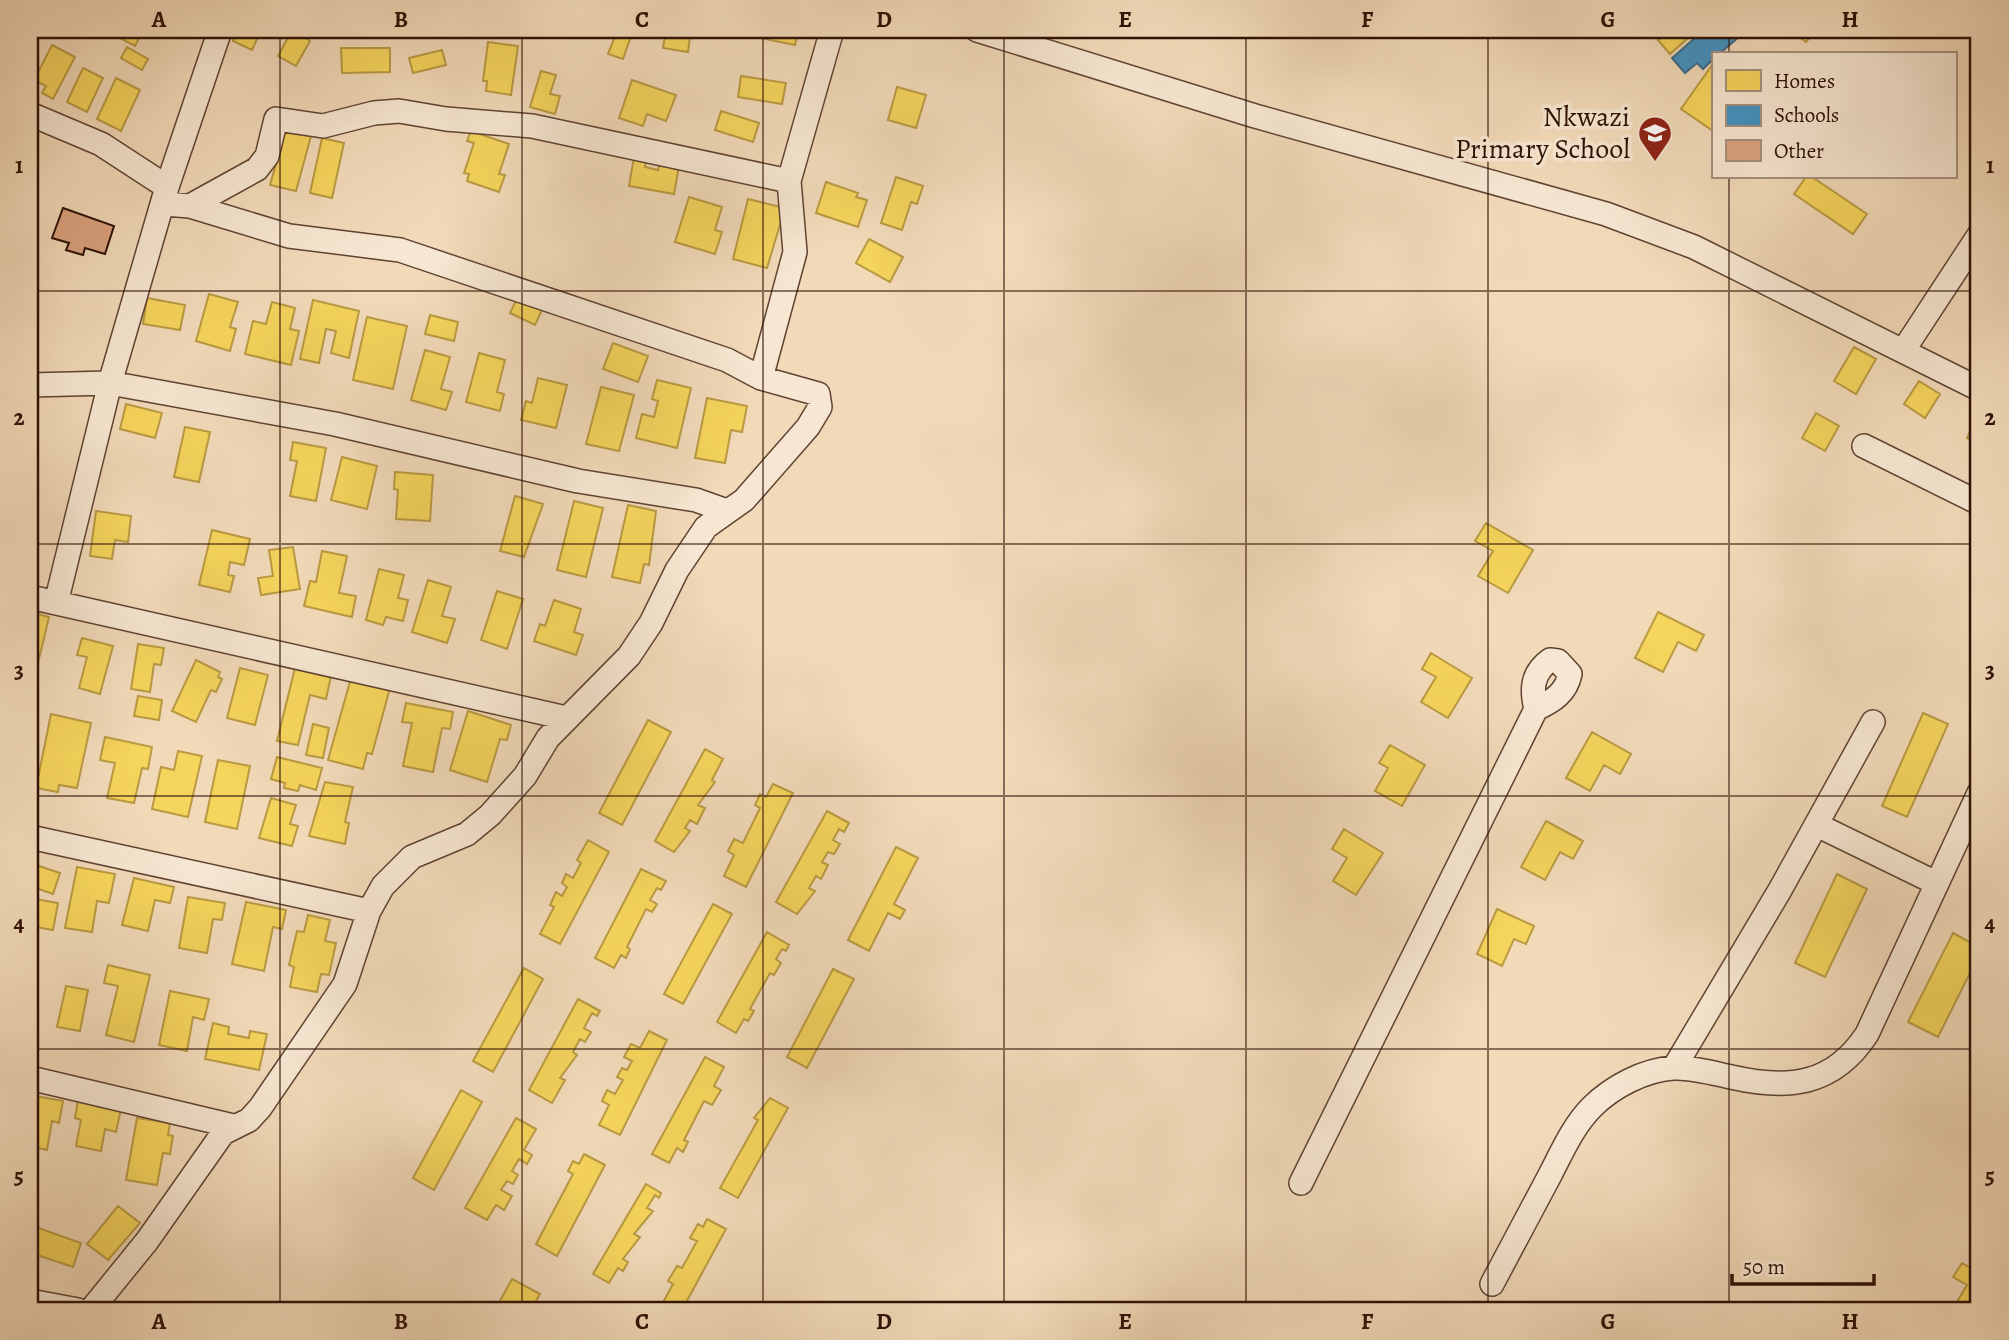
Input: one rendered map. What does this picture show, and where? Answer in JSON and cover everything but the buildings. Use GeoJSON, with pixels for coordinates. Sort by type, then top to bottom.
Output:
{"type":"FeatureCollection","features":[{"type":"Feature","properties":{"kind":"street"},"geometry":{"type":"LineString","coordinates":[[56,603],[110,383],[166,196],[220,30]]}},
{"type":"Feature","properties":{"kind":"street"},"geometry":{"type":"LineString","coordinates":[[761,378],[795,253],[789,181],[832,30]]}},
{"type":"Feature","properties":{"kind":"street"},"geometry":{"type":"LineString","coordinates":[[977,30],[1255,116],[1606,214],[1694,247],[1979,389]]}},
{"type":"Feature","properties":{"kind":"street"},"geometry":{"type":"LineString","coordinates":[[190,205],[263,163],[276,119],[323,126],[374,113],[399,111],[446,119],[532,126],[789,181]]}},
{"type":"Feature","properties":{"kind":"street"},"geometry":{"type":"LineString","coordinates":[[30,114],[100,144],[166,196],[190,205],[289,236],[400,250],[727,360],[761,378],[818,394],[820,407],[807,427],[744,500],[706,527],[677,570],[652,623],[629,656],[548,738],[525,776],[490,815],[475,829],[412,857],[383,886],[369,911],[345,984],[325,1016],[260,1108],[249,1120],[223,1133],[147,1241],[91,1310]]}},
{"type":"Feature","properties":{"kind":"street"},"geometry":{"type":"LineString","coordinates":[[1903,351],[1979,235]]}},
{"type":"Feature","properties":{"kind":"street"},"geometry":{"type":"LineString","coordinates":[[30,385],[110,383],[335,424],[578,481],[696,500],[727,511]]}},
{"type":"Feature","properties":{"kind":"street"},"geometry":{"type":"LineString","coordinates":[[1864,446],[1979,503]]}},
{"type":"Feature","properties":{"kind":"street"},"geometry":{"type":"LineString","coordinates":[[30,597],[566,718]]}},
{"type":"Feature","properties":{"kind":"street"},"geometry":{"type":"LineString","coordinates":[[1301,1183],[1536,709]]}},
{"type":"Feature","properties":{"kind":"street"},"geometry":{"type":"LineString","coordinates":[[1674,1068],[1817,825],[1873,722]]}},
{"type":"Feature","properties":{"kind":"street"},"geometry":{"type":"LineString","coordinates":[[1492,1284],[1573,1131],[1592,1107],[1614,1090],[1642,1075],[1674,1068],[1768,1084],[1795,1083],[1836,1069],[1853,1055],[1867,1034],[1979,793]]}},
{"type":"Feature","properties":{"kind":"street"},"geometry":{"type":"LineString","coordinates":[[1817,825],[1936,883]]}},
{"type":"Feature","properties":{"kind":"street"},"geometry":{"type":"LineString","coordinates":[[30,837],[369,911]]}},
{"type":"Feature","properties":{"kind":"street"},"geometry":{"type":"LineString","coordinates":[[30,1078],[233,1126]]}},
{"type":"Feature","properties":{"kind":"street"},"geometry":{"type":"LineString","coordinates":[[30,1301],[78,1310]]}},
{"type":"Feature","properties":{"kind":"place","name":"Nkwazi Primary School"},"geometry":{"type":"Point","coordinates":[1655,163]}}]}
